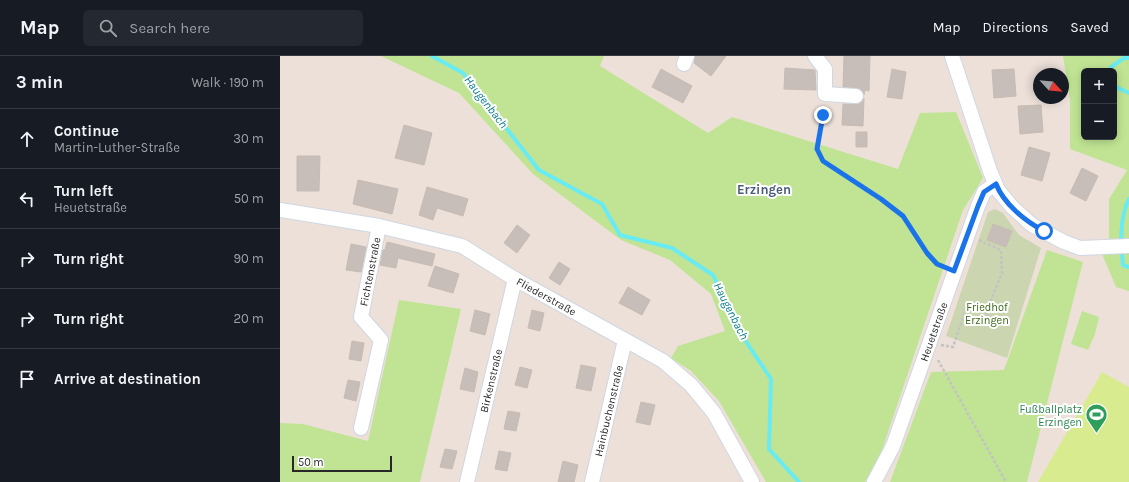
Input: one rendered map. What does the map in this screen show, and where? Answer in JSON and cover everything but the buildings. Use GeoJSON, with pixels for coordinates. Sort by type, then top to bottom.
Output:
{"type":"FeatureCollection","features":[{"type":"Feature","properties":{"kind":"street"},"geometry":{"type":"LineString","coordinates":[[815,56],[825,69],[825,94],[856,96]]}},
{"type":"Feature","properties":{"kind":"street"},"geometry":{"type":"LineString","coordinates":[[952,56],[996,184],[1012,207],[1032,225],[1064,242],[1080,248],[1129,246]]}},
{"type":"Feature","properties":{"kind":"street","name":"Heuetstraße"},"geometry":{"type":"LineString","coordinates":[[874,482],[893,446],[978,206],[984,192],[996,184]]}},
{"type":"Feature","properties":{"kind":"street","name":"Fliederstraße"},"geometry":{"type":"LineString","coordinates":[[280,210],[379,226],[462,246],[515,279],[663,361],[691,385],[714,413],[752,482]]}},
{"type":"Feature","properties":{"kind":"street","name":"Fichtenstraße"},"geometry":{"type":"LineString","coordinates":[[361,428],[381,340],[361,317],[379,226]]}},
{"type":"Feature","properties":{"kind":"street","name":"Birkenstraße"},"geometry":{"type":"LineString","coordinates":[[467,482],[515,279]]}},
{"type":"Feature","properties":{"kind":"street","name":"Hainbuchenstraße"},"geometry":{"type":"LineString","coordinates":[[592,482],[625,340]]}},
{"type":"Feature","properties":{"kind":"path"},"geometry":{"type":"LineString","coordinates":[[825,94],[817,149],[823,161],[881,199],[903,216],[927,253],[937,264],[954,271]]}},
{"type":"Feature","properties":{"kind":"path"},"geometry":{"type":"LineString","coordinates":[[968,235],[1001,250],[1002,273],[986,315],[1008,323]]}},
{"type":"Feature","properties":{"kind":"path"},"geometry":{"type":"LineString","coordinates":[[929,344],[953,347],[968,303],[987,310]]}},
{"type":"Feature","properties":{"kind":"path"},"geometry":{"type":"LineString","coordinates":[[929,344],[1006,482]]}},
{"type":"Feature","properties":{"kind":"green space"},"geometry":{"type":"Polygon","coordinates":[[[381,56],[604,56],[600,66],[708,133],[732,117],[898,169],[920,113],[956,112],[983,178],[963,210],[882,450],[865,482],[766,482],[719,401],[691,371],[671,358],[678,346],[725,331],[711,294],[670,260],[621,240],[533,174],[459,93],[381,56]]]}},
{"type":"Feature","properties":{"kind":"green space"},"geometry":{"type":"Polygon","coordinates":[[[1063,56],[1129,56],[1129,238],[1109,239],[1109,199],[1127,170],[1070,149],[1069,68],[1065,68],[1063,56]]]}},
{"type":"Feature","properties":{"kind":"green space","name":"Friedhof Erzingen"},"geometry":{"type":"Polygon","coordinates":[[[995,209],[1003,213],[1019,235],[1041,248],[1007,358],[946,336],[988,212],[995,209]]]}},
{"type":"Feature","properties":{"kind":"green space"},"geometry":{"type":"Polygon","coordinates":[[[1047,250],[1083,262],[1027,482],[890,482],[931,372],[1004,370],[1047,250]]]}},
{"type":"Feature","properties":{"kind":"green space"},"geometry":{"type":"Polygon","coordinates":[[[1129,253],[1129,291],[1116,287],[1102,254],[1129,253]]]}},
{"type":"Feature","properties":{"kind":"green space"},"geometry":{"type":"Polygon","coordinates":[[[399,300],[461,309],[420,482],[280,482],[280,423],[303,424],[368,441],[399,300]]]}},
{"type":"Feature","properties":{"kind":"green space"},"geometry":{"type":"Polygon","coordinates":[[[1082,311],[1099,317],[1095,334],[1088,350],[1071,344],[1082,311]]]}},
{"type":"Feature","properties":{"kind":"green space","name":"Fußballplatz Erzingen"},"geometry":{"type":"Polygon","coordinates":[[[1102,372],[1129,387],[1129,482],[1038,482],[1102,372]]]}},
{"type":"Feature","properties":{"kind":"waterway","name":"Haugenbach"},"geometry":{"type":"LineString","coordinates":[[432,56],[463,73],[539,170],[602,204],[620,235],[672,248],[713,275],[741,334],[771,379],[769,449],[799,482]]}},
{"type":"Feature","properties":{"kind":"waterway"},"geometry":{"type":"LineString","coordinates":[[1111,68],[1124,58],[1129,58]]}},
{"type":"Feature","properties":{"kind":"waterway"},"geometry":{"type":"LineString","coordinates":[[1117,87],[1129,93]]}},
{"type":"Feature","properties":{"kind":"waterway"},"geometry":{"type":"LineString","coordinates":[[1129,199],[1122,223],[1121,240],[1123,265],[1129,267]]}},
{"type":"Feature","properties":{"kind":"place","name":"Fußballplatz Erzingen"},"geometry":{"type":"Point","coordinates":[1097,434]}},
{"type":"Feature","properties":{"kind":"district","name":"Erzingen"},"geometry":{"type":"Point","coordinates":[764,189]}},
{"type":"Feature","properties":{"kind":"route"},"geometry":{"type":"LineString","coordinates":[[823,115],[817,149],[823,161],[881,199],[903,216],[927,253],[937,264],[954,271],[984,192],[996,184],[998,190],[1012,207],[1032,225],[1044,231]]}}]}
